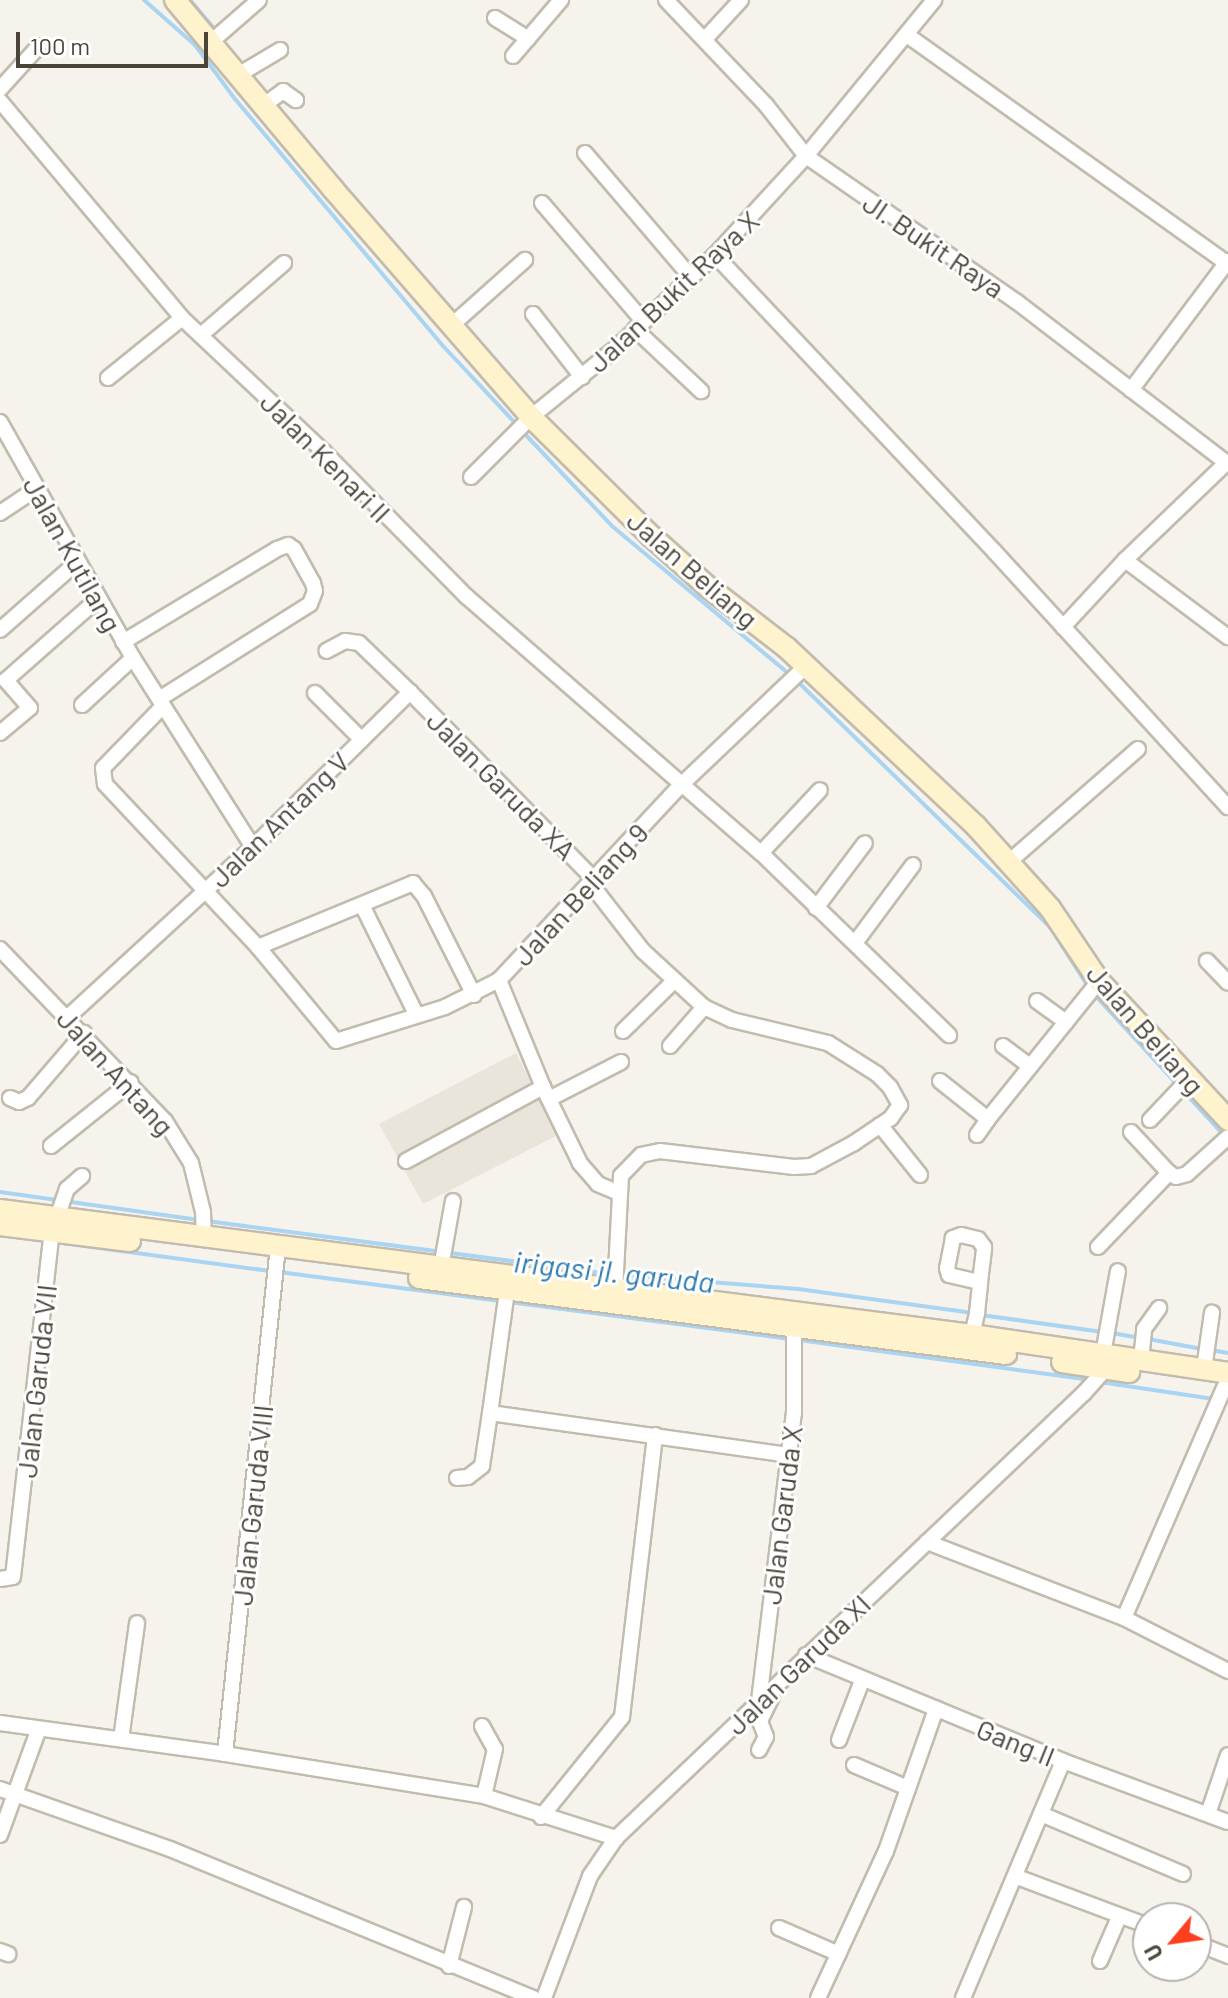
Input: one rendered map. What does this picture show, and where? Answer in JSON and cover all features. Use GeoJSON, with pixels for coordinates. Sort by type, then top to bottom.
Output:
{"type":"FeatureCollection","features":[{"type":"Feature","properties":{"kind":"main road","name":"Jalan Beliang"},"geometry":{"type":"LineString","coordinates":[[186,3],[238,75],[531,417],[651,536],[806,666],[899,751],[1010,861],[1050,908],[1099,981],[1227,1122]]}},
{"type":"Feature","properties":{"kind":"main road"},"geometry":{"type":"LineString","coordinates":[[0,1210],[58,1211],[204,1224],[443,1262],[507,1291],[794,1328],[1004,1347],[1142,1346],[1205,1354],[1227,1382]]}},
{"type":"Feature","properties":{"kind":"main road"},"geometry":{"type":"LineString","coordinates":[[0,1225],[58,1211],[277,1256],[443,1262],[614,1277],[975,1322],[1004,1347]]}},
{"type":"Feature","properties":{"kind":"main road"},"geometry":{"type":"LineString","coordinates":[[1108,1348],[1227,1382]]}},
{"type":"Feature","properties":{"kind":"street"},"geometry":{"type":"LineString","coordinates":[[212,41],[259,0]]}},
{"type":"Feature","properties":{"kind":"street"},"geometry":{"type":"LineString","coordinates":[[513,56],[561,0]]}},
{"type":"Feature","properties":{"kind":"street","name":"Jl. Bukit Raya"},"geometry":{"type":"LineString","coordinates":[[666,0],[766,105],[806,156],[1017,302],[1227,464]]}},
{"type":"Feature","properties":{"kind":"street"},"geometry":{"type":"LineString","coordinates":[[705,39],[741,0]]}},
{"type":"Feature","properties":{"kind":"street","name":"Jalan Bukit Raya X"},"geometry":{"type":"LineString","coordinates":[[471,477],[531,417],[582,377],[715,255],[806,156],[934,0]]}},
{"type":"Feature","properties":{"kind":"street"},"geometry":{"type":"LineString","coordinates":[[495,18],[528,39]]}},
{"type":"Feature","properties":{"kind":"street"},"geometry":{"type":"LineString","coordinates":[[907,35],[1227,262],[1131,390]]}},
{"type":"Feature","properties":{"kind":"street"},"geometry":{"type":"LineString","coordinates":[[0,89],[39,46]]}},
{"type":"Feature","properties":{"kind":"street"},"geometry":{"type":"LineString","coordinates":[[238,75],[280,50]]}},
{"type":"Feature","properties":{"kind":"street"},"geometry":{"type":"LineString","coordinates":[[264,105],[283,91],[296,100]]}},
{"type":"Feature","properties":{"kind":"street","name":"Jalan Kenari II"},"geometry":{"type":"LineString","coordinates":[[0,101],[182,318],[466,596],[761,853],[949,1035]]}},
{"type":"Feature","properties":{"kind":"street"},"geometry":{"type":"LineString","coordinates":[[585,153],[691,277]]}},
{"type":"Feature","properties":{"kind":"street"},"geometry":{"type":"LineString","coordinates":[[542,203],[639,325],[701,391]]}},
{"type":"Feature","properties":{"kind":"street"},"geometry":{"type":"LineString","coordinates":[[715,255],[1228,807]]}},
{"type":"Feature","properties":{"kind":"street"},"geometry":{"type":"LineString","coordinates":[[452,325],[525,260]]}},
{"type":"Feature","properties":{"kind":"street"},"geometry":{"type":"LineString","coordinates":[[201,335],[284,263]]}},
{"type":"Feature","properties":{"kind":"street"},"geometry":{"type":"LineString","coordinates":[[533,314],[582,377]]}},
{"type":"Feature","properties":{"kind":"street"},"geometry":{"type":"LineString","coordinates":[[108,378],[182,318]]}},
{"type":"Feature","properties":{"kind":"street","name":"Jalan Kutilang"},"geometry":{"type":"LineString","coordinates":[[0,422],[123,642],[253,847]]}},
{"type":"Feature","properties":{"kind":"street"},"geometry":{"type":"LineString","coordinates":[[1063,627],[1125,560],[1227,464]]}},
{"type":"Feature","properties":{"kind":"street"},"geometry":{"type":"LineString","coordinates":[[0,513],[36,489]]}},
{"type":"Feature","properties":{"kind":"street","name":"Jalan Kutilang"},"geometry":{"type":"LineString","coordinates":[[123,642],[277,549],[288,545],[294,549],[313,583],[315,591],[310,604],[161,703]]}},
{"type":"Feature","properties":{"kind":"street"},"geometry":{"type":"LineString","coordinates":[[1125,560],[1228,637]]}},
{"type":"Feature","properties":{"kind":"street"},"geometry":{"type":"LineString","coordinates":[[0,630],[77,562]]}},
{"type":"Feature","properties":{"kind":"street"},"geometry":{"type":"LineString","coordinates":[[0,733],[30,708],[3,683],[98,599]]}},
{"type":"Feature","properties":{"kind":"street"},"geometry":{"type":"LineString","coordinates":[[326,651],[345,641],[359,643],[410,692]]}},
{"type":"Feature","properties":{"kind":"street"},"geometry":{"type":"LineString","coordinates":[[82,705],[133,658]]}},
{"type":"Feature","properties":{"kind":"street","name":"Jalan Beliang 9"},"geometry":{"type":"LineString","coordinates":[[619,1193],[598,1184],[580,1163],[546,1093],[499,980],[681,785],[806,666]]}},
{"type":"Feature","properties":{"kind":"street","name":"Jalan Antang V"},"geometry":{"type":"LineString","coordinates":[[68,1017],[253,847],[410,692]]}},
{"type":"Feature","properties":{"kind":"street","name":"Jalan Garuda XA"},"geometry":{"type":"LineString","coordinates":[[410,692],[592,881],[643,951],[704,1007],[732,1020],[808,1036],[845,1051],[877,1074],[899,1101],[896,1112],[880,1125]]}},
{"type":"Feature","properties":{"kind":"street"},"geometry":{"type":"LineString","coordinates":[[315,693],[362,740]]}},
{"type":"Feature","properties":{"kind":"street"},"geometry":{"type":"LineString","coordinates":[[161,703],[103,768],[102,777],[258,947],[336,1041],[445,1007],[499,980]]}},
{"type":"Feature","properties":{"kind":"street"},"geometry":{"type":"LineString","coordinates":[[1010,861],[1138,749]]}},
{"type":"Feature","properties":{"kind":"street"},"geometry":{"type":"LineString","coordinates":[[761,853],[820,790]]}},
{"type":"Feature","properties":{"kind":"street"},"geometry":{"type":"LineString","coordinates":[[816,908],[865,843]]}},
{"type":"Feature","properties":{"kind":"street"},"geometry":{"type":"LineString","coordinates":[[855,943],[913,865]]}},
{"type":"Feature","properties":{"kind":"street"},"geometry":{"type":"LineString","coordinates":[[258,947],[362,905],[407,883],[418,887],[474,995]]}},
{"type":"Feature","properties":{"kind":"street"},"geometry":{"type":"LineString","coordinates":[[362,905],[416,1014]]}},
{"type":"Feature","properties":{"kind":"street","name":"Jalan Antang"},"geometry":{"type":"LineString","coordinates":[[0,949],[84,1033],[165,1121],[185,1151],[204,1224]]}},
{"type":"Feature","properties":{"kind":"street"},"geometry":{"type":"LineString","coordinates":[[1207,961],[1228,983]]}},
{"type":"Feature","properties":{"kind":"street"},"geometry":{"type":"LineString","coordinates":[[623,1031],[674,981]]}},
{"type":"Feature","properties":{"kind":"street"},"geometry":{"type":"LineString","coordinates":[[977,1135],[1099,981]]}},
{"type":"Feature","properties":{"kind":"street"},"geometry":{"type":"LineString","coordinates":[[1037,1001],[1066,1022]]}},
{"type":"Feature","properties":{"kind":"street"},"geometry":{"type":"LineString","coordinates":[[670,1046],[704,1007]]}},
{"type":"Feature","properties":{"kind":"street"},"geometry":{"type":"LineString","coordinates":[[10,1098],[19,1102],[28,1098],[84,1033]]}},
{"type":"Feature","properties":{"kind":"street"},"geometry":{"type":"LineString","coordinates":[[1003,1046],[1030,1066]]}},
{"type":"Feature","properties":{"kind":"street"},"geometry":{"type":"LineString","coordinates":[[406,1161],[546,1093],[621,1062]]}},
{"type":"Feature","properties":{"kind":"street"},"geometry":{"type":"LineString","coordinates":[[1150,1120],[1188,1080]]}},
{"type":"Feature","properties":{"kind":"street"},"geometry":{"type":"LineString","coordinates":[[940,1081],[988,1119]]}},
{"type":"Feature","properties":{"kind":"street"},"geometry":{"type":"LineString","coordinates":[[51,1146],[131,1082]]}},
{"type":"Feature","properties":{"kind":"street"},"geometry":{"type":"LineString","coordinates":[[1131,1132],[1176,1177],[1187,1174],[1227,1122]]}},
{"type":"Feature","properties":{"kind":"street"},"geometry":{"type":"LineString","coordinates":[[614,1277],[623,1170],[647,1152],[805,1166],[826,1160],[880,1125],[920,1175]]}},
{"type":"Feature","properties":{"kind":"street"},"geometry":{"type":"LineString","coordinates":[[1098,1247],[1169,1173]]}},
{"type":"Feature","properties":{"kind":"street"},"geometry":{"type":"LineString","coordinates":[[58,1211],[82,1176]]}},
{"type":"Feature","properties":{"kind":"street"},"geometry":{"type":"LineString","coordinates":[[443,1262],[453,1201]]}},
{"type":"Feature","properties":{"kind":"street","name":"Jalan Garuda VII"},"geometry":{"type":"LineString","coordinates":[[7,1578],[58,1211]]}},
{"type":"Feature","properties":{"kind":"street","name":"Jalan Garuda VIII"},"geometry":{"type":"LineString","coordinates":[[225,1754],[277,1256]]}},
{"type":"Feature","properties":{"kind":"street"},"geometry":{"type":"LineString","coordinates":[[1108,1348],[1118,1271]]}},
{"type":"Feature","properties":{"kind":"street"},"geometry":{"type":"LineString","coordinates":[[975,1322],[980,1282]]}},
{"type":"Feature","properties":{"kind":"street"},"geometry":{"type":"LineString","coordinates":[[457,1478],[468,1477],[482,1466],[507,1291]]}},
{"type":"Feature","properties":{"kind":"street"},"geometry":{"type":"LineString","coordinates":[[1142,1346],[1159,1308]]}},
{"type":"Feature","properties":{"kind":"street"},"geometry":{"type":"LineString","coordinates":[[1205,1354],[1212,1313]]}},
{"type":"Feature","properties":{"kind":"street","name":"Jalan Garuda X"},"geometry":{"type":"LineString","coordinates":[[759,1702],[795,1397],[794,1328]]}},
{"type":"Feature","properties":{"kind":"street","name":"Jalan Garuda XI"},"geometry":{"type":"LineString","coordinates":[[544,1998],[590,1876],[616,1838],[927,1542],[1108,1348]]}},
{"type":"Feature","properties":{"kind":"street"},"geometry":{"type":"LineString","coordinates":[[1124,1618],[1227,1382]]}},
{"type":"Feature","properties":{"kind":"street"},"geometry":{"type":"LineString","coordinates":[[490,1413],[788,1455]]}},
{"type":"Feature","properties":{"kind":"street"},"geometry":{"type":"LineString","coordinates":[[541,1817],[622,1717],[655,1435]]}},
{"type":"Feature","properties":{"kind":"street"},"geometry":{"type":"LineString","coordinates":[[927,1542],[1124,1618],[1228,1671]]}},
{"type":"Feature","properties":{"kind":"street"},"geometry":{"type":"LineString","coordinates":[[121,1739],[137,1623]]}},
{"type":"Feature","properties":{"kind":"street","name":"Gang II"},"geometry":{"type":"LineString","coordinates":[[806,1655],[1063,1761],[1228,1822]]}},
{"type":"Feature","properties":{"kind":"street"},"geometry":{"type":"LineString","coordinates":[[839,1740],[863,1678]]}},
{"type":"Feature","properties":{"kind":"street"},"geometry":{"type":"LineString","coordinates":[[759,1750],[766,1737],[760,1721],[780,1680]]}},
{"type":"Feature","properties":{"kind":"street"},"geometry":{"type":"LineString","coordinates":[[818,1998],[886,1851],[936,1709]]}},
{"type":"Feature","properties":{"kind":"street"},"geometry":{"type":"LineString","coordinates":[[0,1723],[38,1731],[225,1754],[484,1796],[541,1817],[616,1838]]}},
{"type":"Feature","properties":{"kind":"street"},"geometry":{"type":"LineString","coordinates":[[482,1726],[495,1749],[484,1796]]}},
{"type":"Feature","properties":{"kind":"street"},"geometry":{"type":"LineString","coordinates":[[0,1835],[38,1731]]}},
{"type":"Feature","properties":{"kind":"street"},"geometry":{"type":"LineString","coordinates":[[1208,1814],[1228,1755]]}},
{"type":"Feature","properties":{"kind":"street"},"geometry":{"type":"LineString","coordinates":[[963,1998],[1017,1877],[1063,1761]]}},
{"type":"Feature","properties":{"kind":"street"},"geometry":{"type":"LineString","coordinates":[[854,1765],[908,1788]]}},
{"type":"Feature","properties":{"kind":"street"},"geometry":{"type":"LineString","coordinates":[[0,1789],[170,1849],[449,1966],[534,1998]]}},
{"type":"Feature","properties":{"kind":"street"},"geometry":{"type":"LineString","coordinates":[[1041,1814],[1183,1874]]}},
{"type":"Feature","properties":{"kind":"street"},"geometry":{"type":"LineString","coordinates":[[1017,1877],[1132,1921]]}},
{"type":"Feature","properties":{"kind":"street"},"geometry":{"type":"LineString","coordinates":[[449,1966],[464,1907]]}},
{"type":"Feature","properties":{"kind":"street"},"geometry":{"type":"LineString","coordinates":[[1100,1961],[1119,1917]]}},
{"type":"Feature","properties":{"kind":"street"},"geometry":{"type":"LineString","coordinates":[[779,1928],[839,1954]]}},
{"type":"Feature","properties":{"kind":"shaded area"},"geometry":{"type":"Polygon","coordinates":[[[516,1053],[558,1135],[423,1204],[379,1124],[516,1053]]]}},
{"type":"Feature","properties":{"kind":"waterway"},"geometry":{"type":"LineString","coordinates":[[144,0],[195,45],[235,99],[444,347],[516,424]]}},
{"type":"Feature","properties":{"kind":"waterway"},"geometry":{"type":"LineString","coordinates":[[190,0],[216,31]]}},
{"type":"Feature","properties":{"kind":"waterway"},"geometry":{"type":"LineString","coordinates":[[221,38],[235,57]]}},
{"type":"Feature","properties":{"kind":"waterway"},"geometry":{"type":"LineString","coordinates":[[522,431],[612,526],[790,675]]}},
{"type":"Feature","properties":{"kind":"waterway"},"geometry":{"type":"LineString","coordinates":[[797,681],[1050,927],[1091,991],[1225,1136]]}},
{"type":"Feature","properties":{"kind":"waterway"},"geometry":{"type":"LineString","coordinates":[[1020,859],[1046,888]]}},
{"type":"Feature","properties":{"kind":"waterway","name":"irigasi jl. garuda"},"geometry":{"type":"LineString","coordinates":[[0,1192],[199,1220]]}},
{"type":"Feature","properties":{"kind":"waterway","name":"irigasi jl. garuda"},"geometry":{"type":"LineString","coordinates":[[207,1221],[611,1274]]}},
{"type":"Feature","properties":{"kind":"waterway"},"geometry":{"type":"LineString","coordinates":[[33,1239],[270,1271]]}},
{"type":"Feature","properties":{"kind":"waterway"},"geometry":{"type":"LineString","coordinates":[[279,1272],[500,1301]]}},
{"type":"Feature","properties":{"kind":"waterway","name":"irigasi jl. garuda"},"geometry":{"type":"LineString","coordinates":[[620,1275],[798,1289],[973,1313]]}},
{"type":"Feature","properties":{"kind":"waterway"},"geometry":{"type":"LineString","coordinates":[[509,1302],[790,1339]]}},
{"type":"Feature","properties":{"kind":"waterway","name":"irigasi jl. garuda"},"geometry":{"type":"LineString","coordinates":[[981,1315],[1103,1332]]}},
{"type":"Feature","properties":{"kind":"waterway","name":"irigasi jl. garuda"},"geometry":{"type":"LineString","coordinates":[[1112,1333],[1139,1338]]}},
{"type":"Feature","properties":{"kind":"waterway","name":"irigasi jl. garuda"},"geometry":{"type":"LineString","coordinates":[[1148,1339],[1202,1349]]}},
{"type":"Feature","properties":{"kind":"waterway"},"geometry":{"type":"LineString","coordinates":[[799,1340],[1091,1380]]}},
{"type":"Feature","properties":{"kind":"waterway","name":"irigasi jl. garuda"},"geometry":{"type":"LineString","coordinates":[[1211,1350],[1228,1353]]}},
{"type":"Feature","properties":{"kind":"waterway"},"geometry":{"type":"LineString","coordinates":[[1100,1382],[1214,1399]]}}]}
